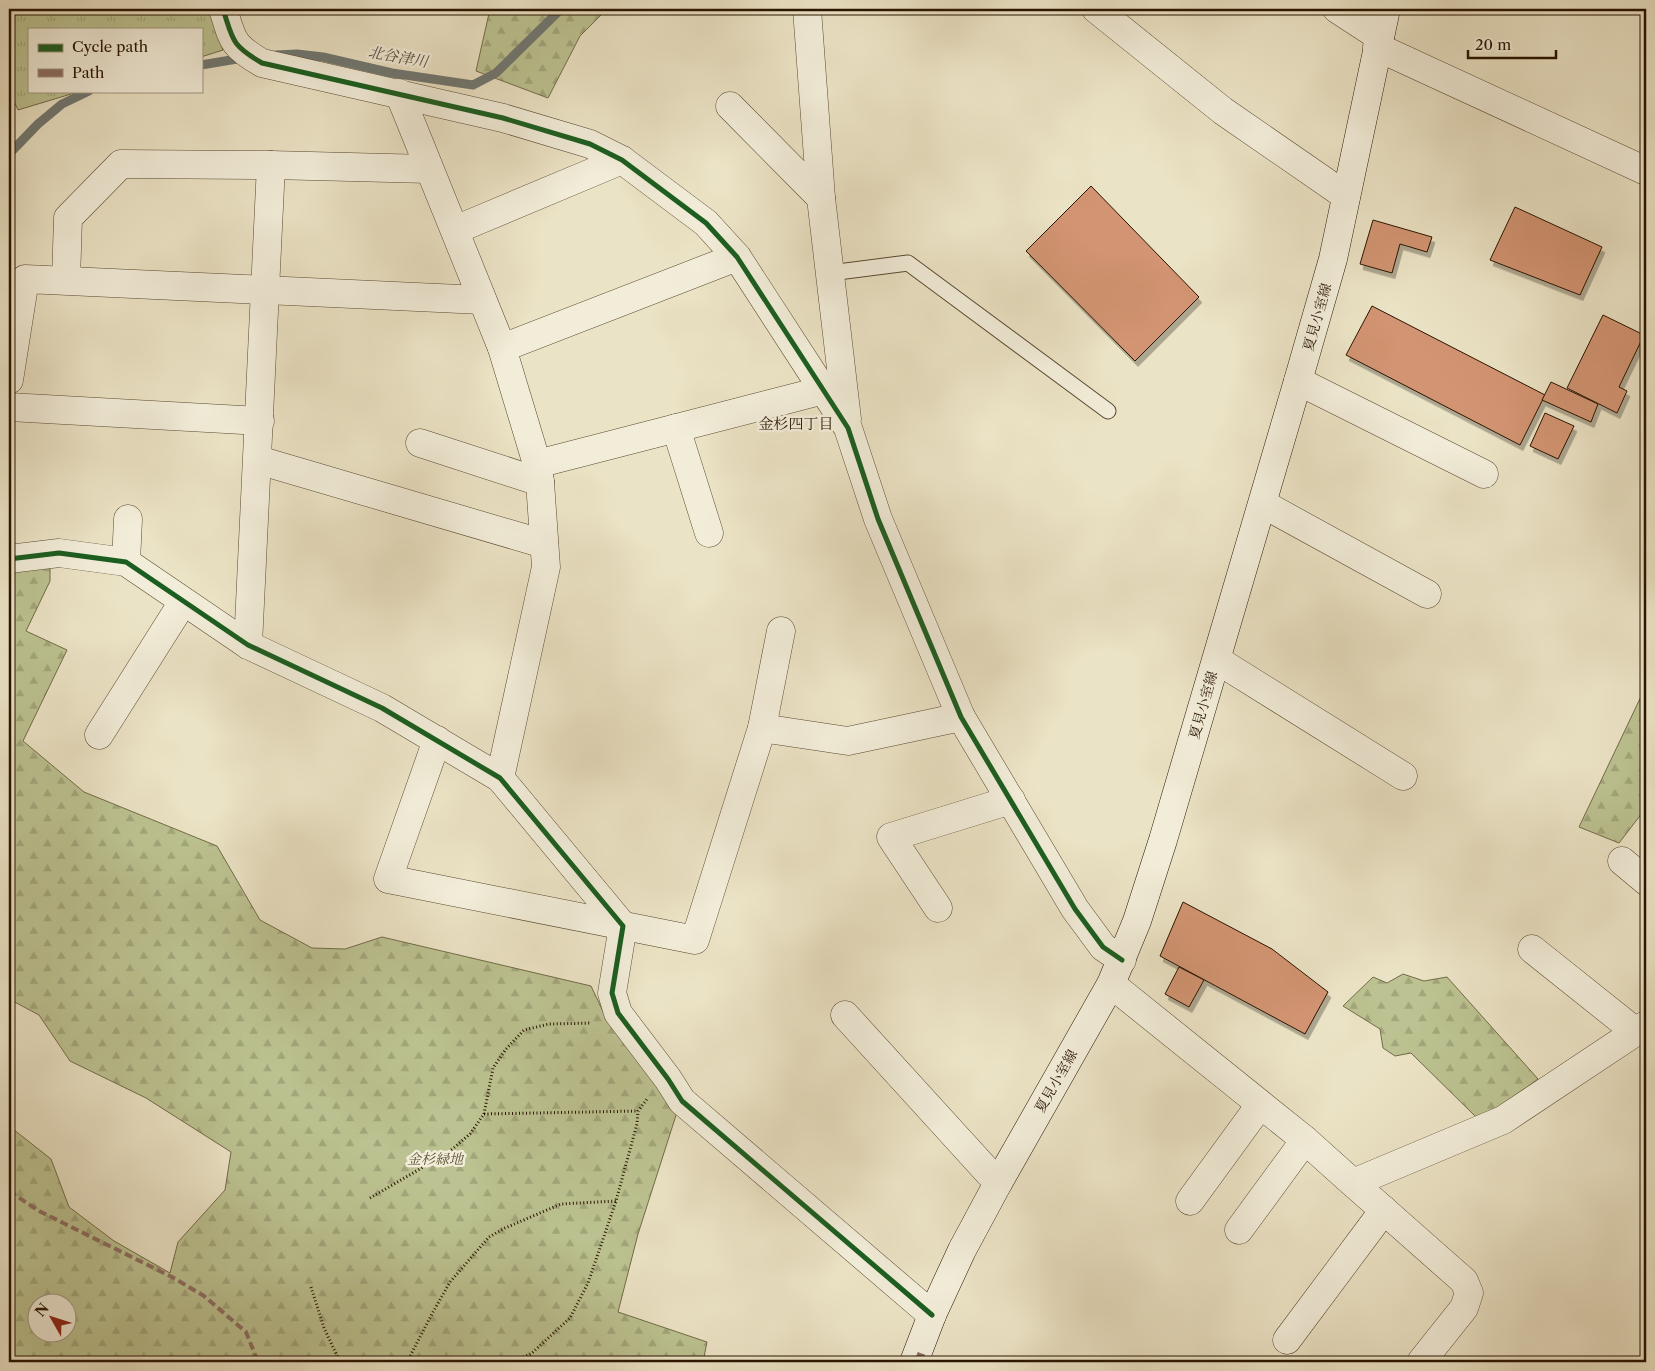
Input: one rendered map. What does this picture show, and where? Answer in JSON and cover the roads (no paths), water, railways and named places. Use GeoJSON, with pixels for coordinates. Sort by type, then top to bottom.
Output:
{"type":"FeatureCollection","features":[{"type":"Feature","properties":{"kind":"street"},"geometry":{"type":"LineString","coordinates":[[223,9],[234,42],[244,53],[262,63],[503,118],[590,144],[622,160],[706,224],[737,257],[848,428]]}},
{"type":"Feature","properties":{"kind":"street"},"geometry":{"type":"LineString","coordinates":[[808,9],[821,198],[848,428],[878,519],[960,717],[1075,909],[1103,947],[1117,972],[1260,1105],[1305,1140],[1464,1281],[1469,1293],[1464,1308],[1421,1362]]}},
{"type":"Feature","properties":{"kind":"street"},"geometry":{"type":"LineString","coordinates":[[1096,9],[1223,111],[1346,196]]}},
{"type":"Feature","properties":{"kind":"street"},"geometry":{"type":"LineString","coordinates":[[1338,9],[1378,42],[1646,171]]}},
{"type":"Feature","properties":{"kind":"street","name":"夏見小室線"},"geometry":{"type":"LineString","coordinates":[[914,1362],[932,1315],[962,1250],[1117,972],[1137,921],[1164,840],[1333,258],[1386,9]]}},
{"type":"Feature","properties":{"kind":"street"},"geometry":{"type":"LineString","coordinates":[[399,94],[502,348],[538,473],[546,567],[500,778]]}},
{"type":"Feature","properties":{"kind":"street"},"geometry":{"type":"LineString","coordinates":[[730,106],[821,198]]}},
{"type":"Feature","properties":{"kind":"street"},"geometry":{"type":"LineString","coordinates":[[454,230],[622,160]]}},
{"type":"Feature","properties":{"kind":"street"},"geometry":{"type":"LineString","coordinates":[[66,280],[68,218],[121,164],[429,169]]}},
{"type":"Feature","properties":{"kind":"street"},"geometry":{"type":"LineString","coordinates":[[248,645],[271,165]]}},
{"type":"Feature","properties":{"kind":"street"},"geometry":{"type":"LineString","coordinates":[[502,348],[737,257]]}},
{"type":"Feature","properties":{"kind":"street"},"geometry":{"type":"LineString","coordinates":[[9,380],[25,279],[482,300]]}},
{"type":"Feature","properties":{"kind":"street"},"geometry":{"type":"LineString","coordinates":[[1298,381],[1484,474]]}},
{"type":"Feature","properties":{"kind":"street"},"geometry":{"type":"LineString","coordinates":[[420,443],[538,473],[676,428],[824,390]]}},
{"type":"Feature","properties":{"kind":"street"},"geometry":{"type":"LineString","coordinates":[[9,408],[260,422]]}},
{"type":"Feature","properties":{"kind":"street"},"geometry":{"type":"LineString","coordinates":[[676,428],[709,532]]}},
{"type":"Feature","properties":{"kind":"street"},"geometry":{"type":"LineString","coordinates":[[258,460],[544,544]]}},
{"type":"Feature","properties":{"kind":"street"},"geometry":{"type":"LineString","coordinates":[[1263,504],[1427,594]]}},
{"type":"Feature","properties":{"kind":"street"},"geometry":{"type":"LineString","coordinates":[[126,562],[128,519]]}},
{"type":"Feature","properties":{"kind":"street"},"geometry":{"type":"LineString","coordinates":[[9,559],[59,553],[126,562],[248,645],[382,708],[500,778],[623,926],[612,993],[618,1013],[668,1079],[682,1101],[932,1315]]}},
{"type":"Feature","properties":{"kind":"street"},"geometry":{"type":"LineString","coordinates":[[99,735],[183,602]]}},
{"type":"Feature","properties":{"kind":"street"},"geometry":{"type":"LineString","coordinates":[[437,740],[388,879],[696,940],[762,728],[781,631]]}},
{"type":"Feature","properties":{"kind":"street"},"geometry":{"type":"LineString","coordinates":[[1217,660],[1403,776]]}},
{"type":"Feature","properties":{"kind":"street"},"geometry":{"type":"LineString","coordinates":[[762,728],[848,741],[960,717]]}},
{"type":"Feature","properties":{"kind":"street"},"geometry":{"type":"LineString","coordinates":[[938,908],[891,837],[1011,800]]}},
{"type":"Feature","properties":{"kind":"street"},"geometry":{"type":"LineString","coordinates":[[1622,861],[1646,881]]}},
{"type":"Feature","properties":{"kind":"street"},"geometry":{"type":"LineString","coordinates":[[1353,1183],[1503,1120],[1641,1029],[1532,949]]}},
{"type":"Feature","properties":{"kind":"street"},"geometry":{"type":"LineString","coordinates":[[845,1015],[998,1183]]}},
{"type":"Feature","properties":{"kind":"street"},"geometry":{"type":"LineString","coordinates":[[1190,1201],[1260,1105]]}},
{"type":"Feature","properties":{"kind":"street"},"geometry":{"type":"LineString","coordinates":[[1239,1230],[1305,1140]]}},
{"type":"Feature","properties":{"kind":"street"},"geometry":{"type":"LineString","coordinates":[[1287,1340],[1384,1210]]}},
{"type":"Feature","properties":{"kind":"lane"},"geometry":{"type":"LineString","coordinates":[[830,272],[908,263],[1108,411]]}},
{"type":"Feature","properties":{"kind":"waterway","name":"北谷津川"},"geometry":{"type":"LineString","coordinates":[[276,55],[297,54],[323,57],[392,73],[473,85],[496,73],[561,9]]}},
{"type":"Feature","properties":{"kind":"waterway","name":"北谷津川"},"geometry":{"type":"LineString","coordinates":[[202,65],[243,58]]}},
{"type":"Feature","properties":{"kind":"waterway","name":"北谷津川"},"geometry":{"type":"LineString","coordinates":[[9,154],[38,124],[62,104],[87,92]]}},
{"type":"Feature","properties":{"kind":"district","name":"金杉四丁目"},"geometry":{"type":"Point","coordinates":[796,424]}},
{"type":"Feature","properties":{"kind":"park label","name":"金杉緑地"},"geometry":{"type":"Point","coordinates":[435,1159]}}]}
